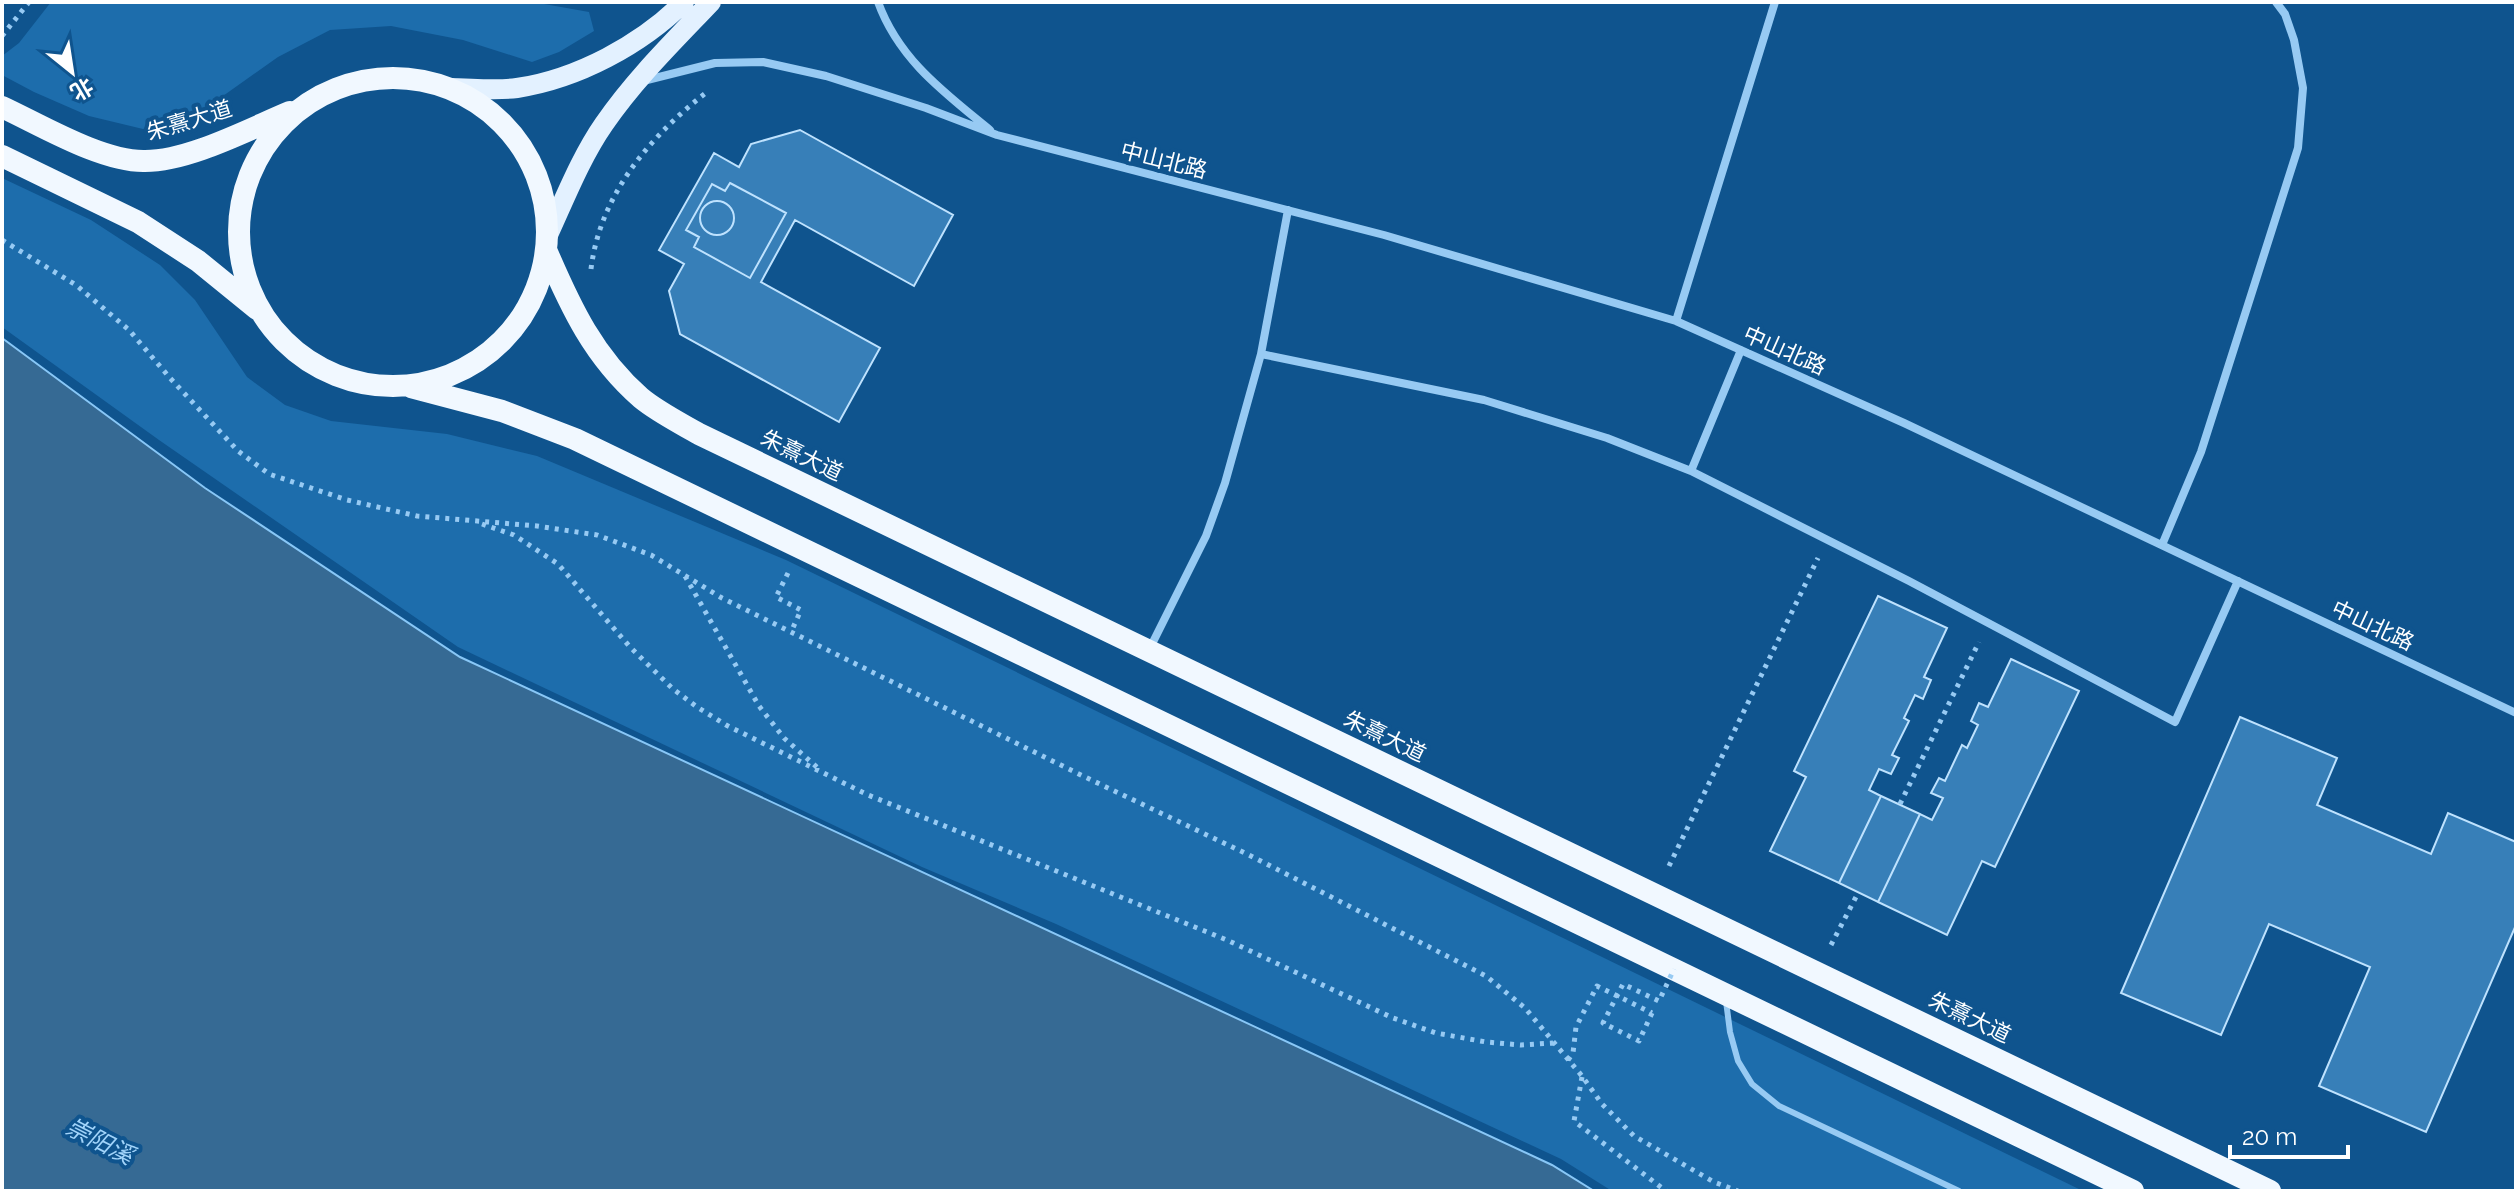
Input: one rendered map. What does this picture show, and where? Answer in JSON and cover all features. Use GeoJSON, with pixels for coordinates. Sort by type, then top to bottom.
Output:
{"type":"FeatureCollection","features":[{"type":"Feature","properties":{"kind":"highway"},"geometry":{"type":"LineString","coordinates":[[257,309],[241,267],[238,222],[247,178],[269,138],[302,107],[336,89],[374,79],[411,79],[449,88],[483,106],[511,131],[531,162],[545,198],[548,243],[533,300],[502,342],[461,372],[411,387]]}},
{"type":"Feature","properties":{"kind":"highway","name":"朱熹大道"},"geometry":{"type":"LineString","coordinates":[[2,107],[103,154],[144,161],[191,151],[302,107]]}},
{"type":"Feature","properties":{"kind":"highway"},"geometry":{"type":"LineString","coordinates":[[2,156],[138,222],[198,261],[257,309],[285,345],[322,371],[366,385],[411,387],[502,411],[575,439],[2133,1191]]}},
{"type":"Feature","properties":{"kind":"highway","name":"朱熹大道"},"geometry":{"type":"LineString","coordinates":[[548,243],[574,313],[607,364],[643,400],[699,434],[2270,1191]]}},
{"type":"Feature","properties":{"kind":"main road"},"geometry":{"type":"LineString","coordinates":[[449,88],[516,88],[585,70],[663,23],[684,2]]}},
{"type":"Feature","properties":{"kind":"main road"},"geometry":{"type":"LineString","coordinates":[[548,243],[570,186],[602,127],[634,83],[711,2]]}},
{"type":"Feature","properties":{"kind":"street"},"geometry":{"type":"LineString","coordinates":[[878,2],[886,25],[927,79],[997,135]]}},
{"type":"Feature","properties":{"kind":"street"},"geometry":{"type":"LineString","coordinates":[[1676,321],[1775,2]]}},
{"type":"Feature","properties":{"kind":"street"},"geometry":{"type":"LineString","coordinates":[[2162,545],[2201,452],[2298,148],[2303,88],[2294,40],[2285,14],[2276,2]]}},
{"type":"Feature","properties":{"kind":"street","name":"中山北路"},"geometry":{"type":"LineString","coordinates":[[634,83],[715,63],[763,62],[826,76],[997,135],[1384,235],[1676,321],[1904,423],[2516,713]]}},
{"type":"Feature","properties":{"kind":"street"},"geometry":{"type":"LineString","coordinates":[[1148,651],[1206,536],[1225,483],[1261,354],[1288,210]]}},
{"type":"Feature","properties":{"kind":"street"},"geometry":{"type":"LineString","coordinates":[[1691,471],[1741,350]]}},
{"type":"Feature","properties":{"kind":"street"},"geometry":{"type":"LineString","coordinates":[[1261,354],[1484,400],[1607,438],[1691,471],[2175,722],[2238,581]]}},
{"type":"Feature","properties":{"kind":"lane"},"geometry":{"type":"LineString","coordinates":[[1725,994],[1738,1061],[1752,1084],[1779,1106],[1959,1191]]}},
{"type":"Feature","properties":{"kind":"path"},"geometry":{"type":"LineString","coordinates":[[2,36],[29,2]]}},
{"type":"Feature","properties":{"kind":"path"},"geometry":{"type":"LineString","coordinates":[[590,278],[598,229],[634,165],[658,134],[715,87]]}},
{"type":"Feature","properties":{"kind":"path"},"geometry":{"type":"LineString","coordinates":[[2,240],[76,285],[129,330],[238,451],[269,474],[347,500],[417,516],[597,535],[651,555],[722,598],[1249,855],[1486,976],[1525,1008],[1602,1104],[1634,1136],[1714,1182],[1738,1191]]}},
{"type":"Feature","properties":{"kind":"path"},"geometry":{"type":"LineString","coordinates":[[470,520],[514,535],[558,564],[630,647],[673,689],[697,707],[726,725],[868,795],[1227,940],[1393,1018],[1436,1033],[1486,1042],[1521,1045],[1554,1043]]}},
{"type":"Feature","properties":{"kind":"path"},"geometry":{"type":"LineString","coordinates":[[1655,896],[1827,539]]}},
{"type":"Feature","properties":{"kind":"path"},"geometry":{"type":"LineString","coordinates":[[684,575],[759,706],[784,738],[825,774]]}},
{"type":"Feature","properties":{"kind":"path"},"geometry":{"type":"LineString","coordinates":[[791,632],[801,610]]}},
{"type":"Feature","properties":{"kind":"path"},"geometry":{"type":"LineString","coordinates":[[1900,804],[1988,624]]}},
{"type":"Feature","properties":{"kind":"path"},"geometry":{"type":"LineString","coordinates":[[1817,972],[1858,893]]}},
{"type":"Feature","properties":{"kind":"path"},"geometry":{"type":"LineString","coordinates":[[1568,1060],[1573,1053],[1576,1027],[1597,986],[1652,1013],[1639,1041],[1603,1023],[1623,984],[1659,1001],[1674,969]]}},
{"type":"Feature","properties":{"kind":"path"},"geometry":{"type":"LineString","coordinates":[[1582,1076],[1574,1121],[1666,1191]]}},
{"type":"Feature","properties":{"kind":"shaded area"},"geometry":{"type":"Polygon","coordinates":[[[51,2],[533,2],[589,12],[594,31],[559,52],[532,62],[463,40],[391,26],[330,30],[278,57],[185,123],[143,129],[89,116],[2,75],[2,56],[19,43],[51,2]]]}},
{"type":"Feature","properties":{"kind":"shaded area"},"geometry":{"type":"Polygon","coordinates":[[[2,178],[91,220],[160,265],[195,300],[247,377],[285,405],[331,421],[447,434],[537,456],[786,560],[2083,1191],[1612,1191],[1561,1159],[1056,924],[922,867],[458,647],[2,327],[2,178]]]}},
{"type":"Feature","properties":{"kind":"water","name":"崇阳溪"},"geometry":{"type":"Polygon","coordinates":[[[2,338],[205,488],[460,657],[1552,1165],[1594,1191],[2,1191],[2,338]]]}},
{"type":"Feature","properties":{"kind":"building"},"geometry":{"type":"Polygon","coordinates":[[[800,130],[953,215],[914,286],[795,220],[761,282],[880,348],[839,422],[680,334],[669,291],[684,264],[659,250],[714,153],[739,167],[751,144],[800,130]]]}},
{"type":"Feature","properties":{"kind":"building"},"geometry":{"type":"Polygon","coordinates":[[[730,183],[786,213],[750,278],[694,247],[699,237],[686,230],[712,184],[725,191],[730,183]]]}},
{"type":"Feature","properties":{"kind":"building"},"geometry":{"type":"Polygon","coordinates":[[[717,201],[729,206],[734,218],[729,230],[717,235],[705,230],[700,218],[705,206],[717,201]]]}},
{"type":"Feature","properties":{"kind":"building"},"geometry":{"type":"Polygon","coordinates":[[[1878,596],[1947,628],[1924,677],[1931,680],[1923,699],[1915,695],[1904,718],[1909,721],[1892,755],[1899,758],[1891,774],[1879,769],[1869,790],[1881,796],[1839,883],[1770,851],[1806,777],[1794,771],[1878,596]]]}},
{"type":"Feature","properties":{"kind":"building"},"geometry":{"type":"Polygon","coordinates":[[[2011,659],[2079,691],[1995,867],[1982,861],[1947,935],[1878,902],[1920,814],[1932,820],[1943,798],[1931,793],[1939,778],[1945,781],[1962,745],[1967,748],[1978,725],[1971,721],[1979,703],[1988,707],[2011,659]]]}},
{"type":"Feature","properties":{"kind":"building"},"geometry":{"type":"Polygon","coordinates":[[[2240,717],[2337,758],[2317,805],[2431,854],[2448,813],[2516,842],[2516,925],[2426,1132],[2319,1086],[2370,967],[2269,924],[2221,1035],[2121,993],[2240,717]]]}},
{"type":"Feature","properties":{"kind":"building"},"geometry":{"type":"Polygon","coordinates":[[[1881,796],[1920,814],[1878,902],[1839,883],[1881,796]]]}}]}
